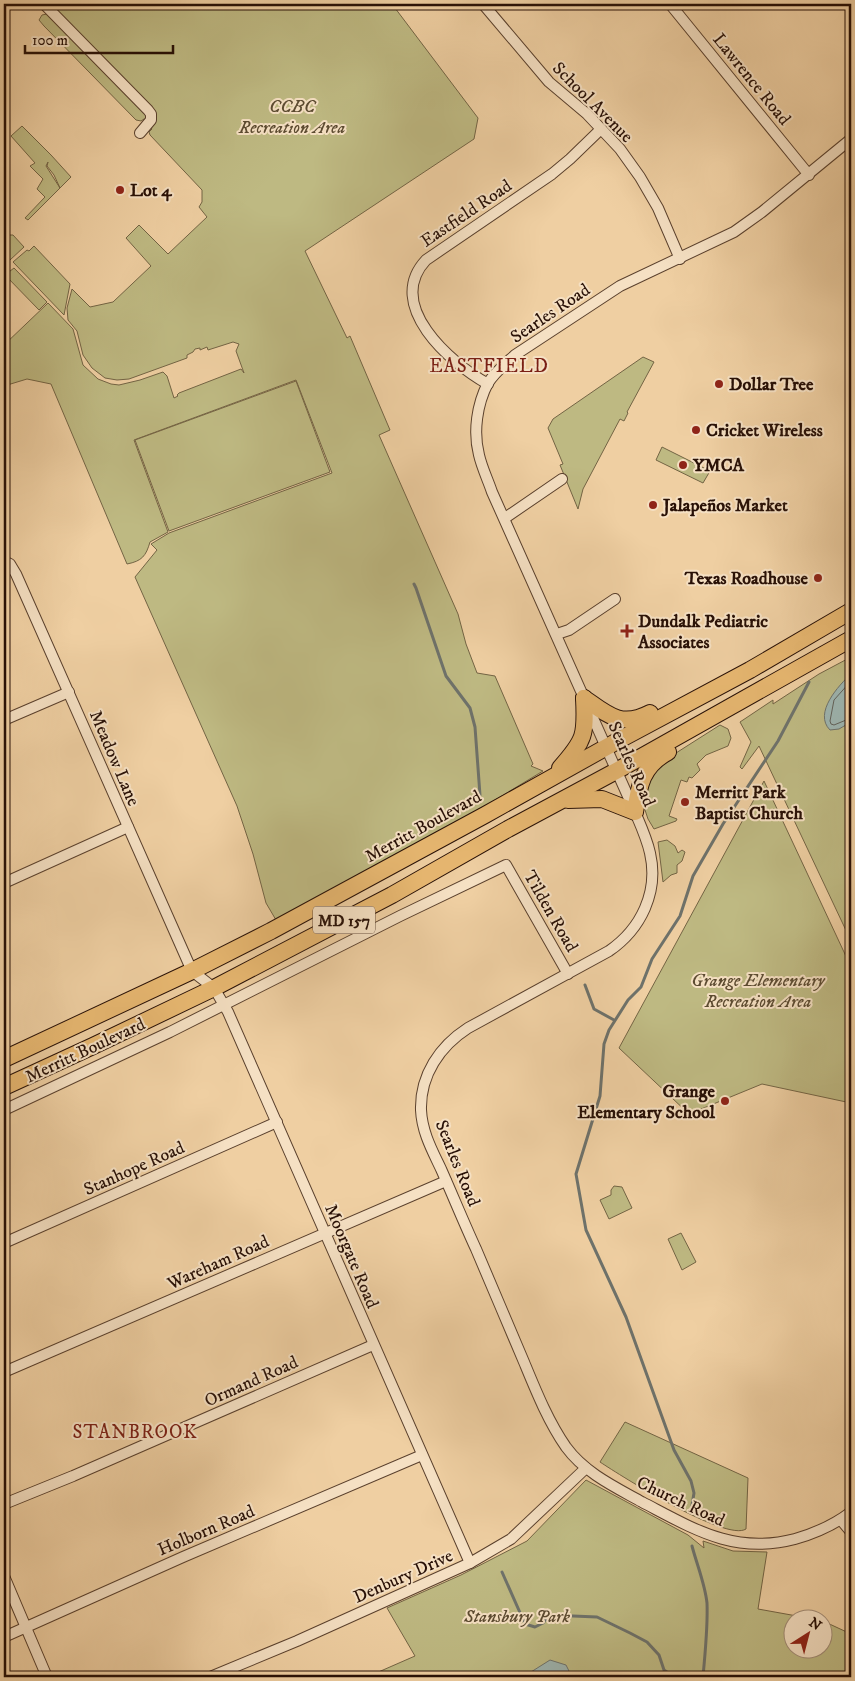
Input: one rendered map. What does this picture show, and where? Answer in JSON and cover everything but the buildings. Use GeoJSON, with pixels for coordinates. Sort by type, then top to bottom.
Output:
{"type":"FeatureCollection","features":[{"type":"Feature","properties":{"kind":"main road","name":"Merritt Boulevard"},"geometry":{"type":"LineString","coordinates":[[4,1059],[192,971],[376,875],[606,746],[750,670],[851,610]]}},
{"type":"Feature","properties":{"kind":"main road","name":"Merritt Boulevard"},"geometry":{"type":"LineString","coordinates":[[4,1087],[214,988],[392,895],[851,639]]}},
{"type":"Feature","properties":{"kind":"main road"},"geometry":{"type":"LineString","coordinates":[[584,698],[608,714],[633,721],[660,709],[715,679],[750,670]]}},
{"type":"Feature","properties":{"kind":"main road"},"geometry":{"type":"LineString","coordinates":[[551,778],[578,746],[584,731],[584,698]]}},
{"type":"Feature","properties":{"kind":"main road"},"geometry":{"type":"LineString","coordinates":[[562,800],[602,799],[635,812],[639,788],[644,774],[653,762],[694,737],[703,722]]}},
{"type":"Feature","properties":{"kind":"street"},"geometry":{"type":"LineString","coordinates":[[44,4],[151,114],[151,120],[140,133]]}},
{"type":"Feature","properties":{"kind":"street","name":"School Avenue"},"geometry":{"type":"LineString","coordinates":[[483,4],[549,82],[580,108],[620,148],[650,192],[680,259]]}},
{"type":"Feature","properties":{"kind":"street","name":"Lawrence Road"},"geometry":{"type":"LineString","coordinates":[[670,4],[809,175]]}},
{"type":"Feature","properties":{"kind":"street","name":"Eastfield Road"},"geometry":{"type":"LineString","coordinates":[[488,384],[453,360],[425,328],[413,299],[412,287],[414,277],[426,260],[552,174],[602,129]]}},
{"type":"Feature","properties":{"kind":"street","name":"Searles Road"},"geometry":{"type":"LineString","coordinates":[[586,1468],[567,1448],[544,1410],[446,1181],[428,1144],[421,1109],[427,1076],[434,1061],[444,1048],[462,1032],[621,943],[641,919],[652,882],[650,853],[618,770],[584,698],[483,468],[478,454],[476,437],[478,414],[488,384],[515,355],[603,296],[641,275],[680,259],[734,232],[809,175],[851,139]]}},
{"type":"Feature","properties":{"kind":"street"},"geometry":{"type":"LineString","coordinates":[[505,518],[562,478]]}},
{"type":"Feature","properties":{"kind":"street","name":"Meadow Lane"},"geometry":{"type":"LineString","coordinates":[[4,561],[10,564],[16,574],[192,971]]}},
{"type":"Feature","properties":{"kind":"street"},"geometry":{"type":"LineString","coordinates":[[557,634],[569,630],[615,598]]}},
{"type":"Feature","properties":{"kind":"street"},"geometry":{"type":"LineString","coordinates":[[4,720],[69,692]]}},
{"type":"Feature","properties":{"kind":"street"},"geometry":{"type":"LineString","coordinates":[[4,883],[128,828]]}},
{"type":"Feature","properties":{"kind":"street","name":"Tilden Road"},"geometry":{"type":"LineString","coordinates":[[506,865],[568,974]]}},
{"type":"Feature","properties":{"kind":"street","name":"Merritt Boulevard"},"geometry":{"type":"LineString","coordinates":[[4,1110],[225,1005],[400,916],[506,865]]}},
{"type":"Feature","properties":{"kind":"street","name":"Moorgate Road"},"geometry":{"type":"LineString","coordinates":[[192,971],[214,988],[225,1005],[470,1563]]}},
{"type":"Feature","properties":{"kind":"street","name":"Stanhope Road"},"geometry":{"type":"LineString","coordinates":[[4,1243],[276,1122]]}},
{"type":"Feature","properties":{"kind":"street","name":"Wareham Road"},"geometry":{"type":"LineString","coordinates":[[4,1372],[446,1181]]}},
{"type":"Feature","properties":{"kind":"street","name":"Ormand Road"},"geometry":{"type":"LineString","coordinates":[[4,1504],[73,1476],[373,1345]]}},
{"type":"Feature","properties":{"kind":"street","name":"Holborn Road"},"geometry":{"type":"LineString","coordinates":[[4,1637],[183,1557],[422,1455]]}},
{"type":"Feature","properties":{"kind":"street","name":"Church Road"},"geometry":{"type":"LineString","coordinates":[[586,1468],[612,1486],[685,1525],[702,1533],[736,1543],[777,1544],[816,1533],[851,1512]]}},
{"type":"Feature","properties":{"kind":"street","name":"Denbury Drive"},"geometry":{"type":"LineString","coordinates":[[210,1677],[297,1641],[470,1563],[511,1539],[586,1468]]}},
{"type":"Feature","properties":{"kind":"street"},"geometry":{"type":"LineString","coordinates":[[840,1520],[851,1532]]}},
{"type":"Feature","properties":{"kind":"street"},"geometry":{"type":"LineString","coordinates":[[4,1576],[47,1677]]}},
{"type":"Feature","properties":{"kind":"green space","name":"CCBC Recreation Area"},"geometry":{"type":"Polygon","coordinates":[[[42,4],[392,4],[478,118],[474,139],[305,251],[347,338],[350,336],[390,430],[379,435],[458,614],[466,644],[477,673],[495,676],[533,764],[531,766],[543,771],[462,820],[276,920],[266,903],[253,854],[237,806],[135,577],[157,550],[151,544],[169,533],[332,473],[296,380],[134,440],[168,532],[150,542],[147,551],[140,559],[127,564],[51,384],[27,379],[4,386],[4,345],[48,303],[73,329],[83,365],[98,379],[111,384],[119,385],[163,372],[167,376],[174,398],[179,393],[241,369],[244,373],[236,351],[239,344],[233,342],[208,350],[207,347],[200,350],[200,348],[195,349],[187,355],[187,358],[129,379],[105,378],[92,368],[83,355],[77,331],[68,320],[67,308],[72,289],[90,307],[113,302],[151,266],[126,238],[139,225],[168,254],[207,217],[199,207],[202,202],[202,190],[150,135],[149,132],[152,129],[144,119],[141,121],[136,120],[44,26],[39,20],[42,15],[47,14],[42,4]]]}},
{"type":"Feature","properties":{"kind":"green space"},"geometry":{"type":"Polygon","coordinates":[[[22,126],[71,177],[60,188],[28,220],[25,218],[45,197],[37,189],[43,179],[30,166],[35,163],[11,136],[22,126]],[[48,162],[46,166],[60,188],[47,166],[48,162]]]}},
{"type":"Feature","properties":{"kind":"green space"},"geometry":{"type":"Polygon","coordinates":[[[4,235],[13,235],[24,247],[10,260],[4,253],[4,235]]]}},
{"type":"Feature","properties":{"kind":"green space"},"geometry":{"type":"Polygon","coordinates":[[[34,246],[70,284],[64,315],[13,262],[34,246]]]}},
{"type":"Feature","properties":{"kind":"green space"},"geometry":{"type":"Polygon","coordinates":[[[14,268],[47,302],[39,310],[5,275],[14,268]]]}},
{"type":"Feature","properties":{"kind":"green space"},"geometry":{"type":"Polygon","coordinates":[[[643,357],[654,362],[624,421],[620,419],[583,489],[578,509],[560,465],[563,464],[548,428],[553,419],[643,357]]]}},
{"type":"Feature","properties":{"kind":"green space"},"geometry":{"type":"Polygon","coordinates":[[[296,381],[330,472],[169,531],[135,440],[296,381]]]}},
{"type":"Feature","properties":{"kind":"green space","name":"YMCA"},"geometry":{"type":"Polygon","coordinates":[[[662,447],[710,471],[703,483],[656,460],[662,447]]]}},
{"type":"Feature","properties":{"kind":"green space"},"geometry":{"type":"Polygon","coordinates":[[[851,657],[851,941],[759,746],[742,769],[740,767],[751,742],[740,722],[773,700],[773,704],[819,674],[851,657]]]}},
{"type":"Feature","properties":{"kind":"green space"},"geometry":{"type":"Polygon","coordinates":[[[720,725],[728,729],[731,738],[728,746],[706,755],[697,764],[700,770],[692,778],[689,777],[687,782],[681,780],[669,816],[677,819],[676,821],[654,829],[648,819],[641,798],[646,778],[676,753],[720,725]]]}},
{"type":"Feature","properties":{"kind":"green space","name":"Grange Elementary Recreation Area"},"geometry":{"type":"Polygon","coordinates":[[[764,781],[851,967],[851,1103],[762,1084],[689,1114],[619,1048],[764,781]]]}},
{"type":"Feature","properties":{"kind":"green space"},"geometry":{"type":"Polygon","coordinates":[[[667,840],[675,846],[678,853],[682,850],[685,852],[682,861],[677,865],[677,873],[671,875],[663,882],[658,842],[667,840]]]}},
{"type":"Feature","properties":{"kind":"green space"},"geometry":{"type":"Polygon","coordinates":[[[614,1186],[622,1187],[632,1208],[609,1219],[600,1200],[611,1195],[611,1190],[614,1186]]]}},
{"type":"Feature","properties":{"kind":"green space"},"geometry":{"type":"Polygon","coordinates":[[[681,1233],[696,1262],[682,1270],[668,1239],[681,1233]]]}},
{"type":"Feature","properties":{"kind":"green space"},"geometry":{"type":"Polygon","coordinates":[[[625,1422],[748,1478],[746,1529],[735,1530],[718,1526],[673,1506],[600,1462],[625,1422]]]}},
{"type":"Feature","properties":{"kind":"green space","name":"Stansbury Park"},"geometry":{"type":"Polygon","coordinates":[[[586,1480],[688,1535],[704,1548],[703,1541],[733,1551],[767,1552],[758,1609],[782,1613],[782,1658],[832,1658],[832,1625],[851,1634],[851,1677],[367,1677],[415,1656],[387,1608],[461,1575],[527,1541],[586,1480]]]}},
{"type":"Feature","properties":{"kind":"water"},"geometry":{"type":"Polygon","coordinates":[[[851,674],[851,722],[839,729],[830,730],[824,716],[826,708],[840,685],[851,674]]]}},
{"type":"Feature","properties":{"kind":"water"},"geometry":{"type":"Polygon","coordinates":[[[550,1660],[566,1665],[572,1677],[523,1677],[550,1660]]]}},
{"type":"Feature","properties":{"kind":"waterway"},"geometry":{"type":"LineString","coordinates":[[414,584],[446,676],[470,708],[475,727],[480,795]]}},
{"type":"Feature","properties":{"kind":"waterway"},"geometry":{"type":"LineString","coordinates":[[691,1511],[694,1493],[691,1481],[674,1450],[626,1317],[586,1230],[576,1174],[600,1096],[604,1044],[609,1030],[628,1000],[641,987],[652,959],[680,916],[693,876],[723,824],[778,741],[809,682]]}},
{"type":"Feature","properties":{"kind":"waterway"},"geometry":{"type":"LineString","coordinates":[[585,985],[594,1009],[614,1020]]}},
{"type":"Feature","properties":{"kind":"waterway"},"geometry":{"type":"LineString","coordinates":[[692,1546],[707,1603],[707,1631],[703,1677]]}},
{"type":"Feature","properties":{"kind":"waterway"},"geometry":{"type":"LineString","coordinates":[[502,1572],[525,1624],[535,1627],[543,1623],[549,1615],[597,1617],[647,1642],[659,1655],[664,1670],[674,1677]]}},
{"type":"Feature","properties":{"kind":"place","name":"Lot 4"},"geometry":{"type":"Point","coordinates":[120,190]}},
{"type":"Feature","properties":{"kind":"place","name":"Dollar Tree"},"geometry":{"type":"Point","coordinates":[719,384]}},
{"type":"Feature","properties":{"kind":"place","name":"Cricket Wireless"},"geometry":{"type":"Point","coordinates":[696,430]}},
{"type":"Feature","properties":{"kind":"place","name":"YMCA"},"geometry":{"type":"Point","coordinates":[683,465]}},
{"type":"Feature","properties":{"kind":"place","name":"Jalapeños Market"},"geometry":{"type":"Point","coordinates":[653,505]}},
{"type":"Feature","properties":{"kind":"place","name":"Texas Roadhouse"},"geometry":{"type":"Point","coordinates":[818,578]}},
{"type":"Feature","properties":{"kind":"place","name":"Dundalk Pediatric Associates"},"geometry":{"type":"Point","coordinates":[627,631]}},
{"type":"Feature","properties":{"kind":"place","name":"Merritt Park Baptist Church"},"geometry":{"type":"Point","coordinates":[685,802]}},
{"type":"Feature","properties":{"kind":"place","name":"Grange Elementary School"},"geometry":{"type":"Point","coordinates":[725,1101]}},
{"type":"Feature","properties":{"kind":"district","name":"EASTFIELD"},"geometry":{"type":"Point","coordinates":[489,365]}},
{"type":"Feature","properties":{"kind":"district","name":"STANBROOK"},"geometry":{"type":"Point","coordinates":[135,1431]}}]}
